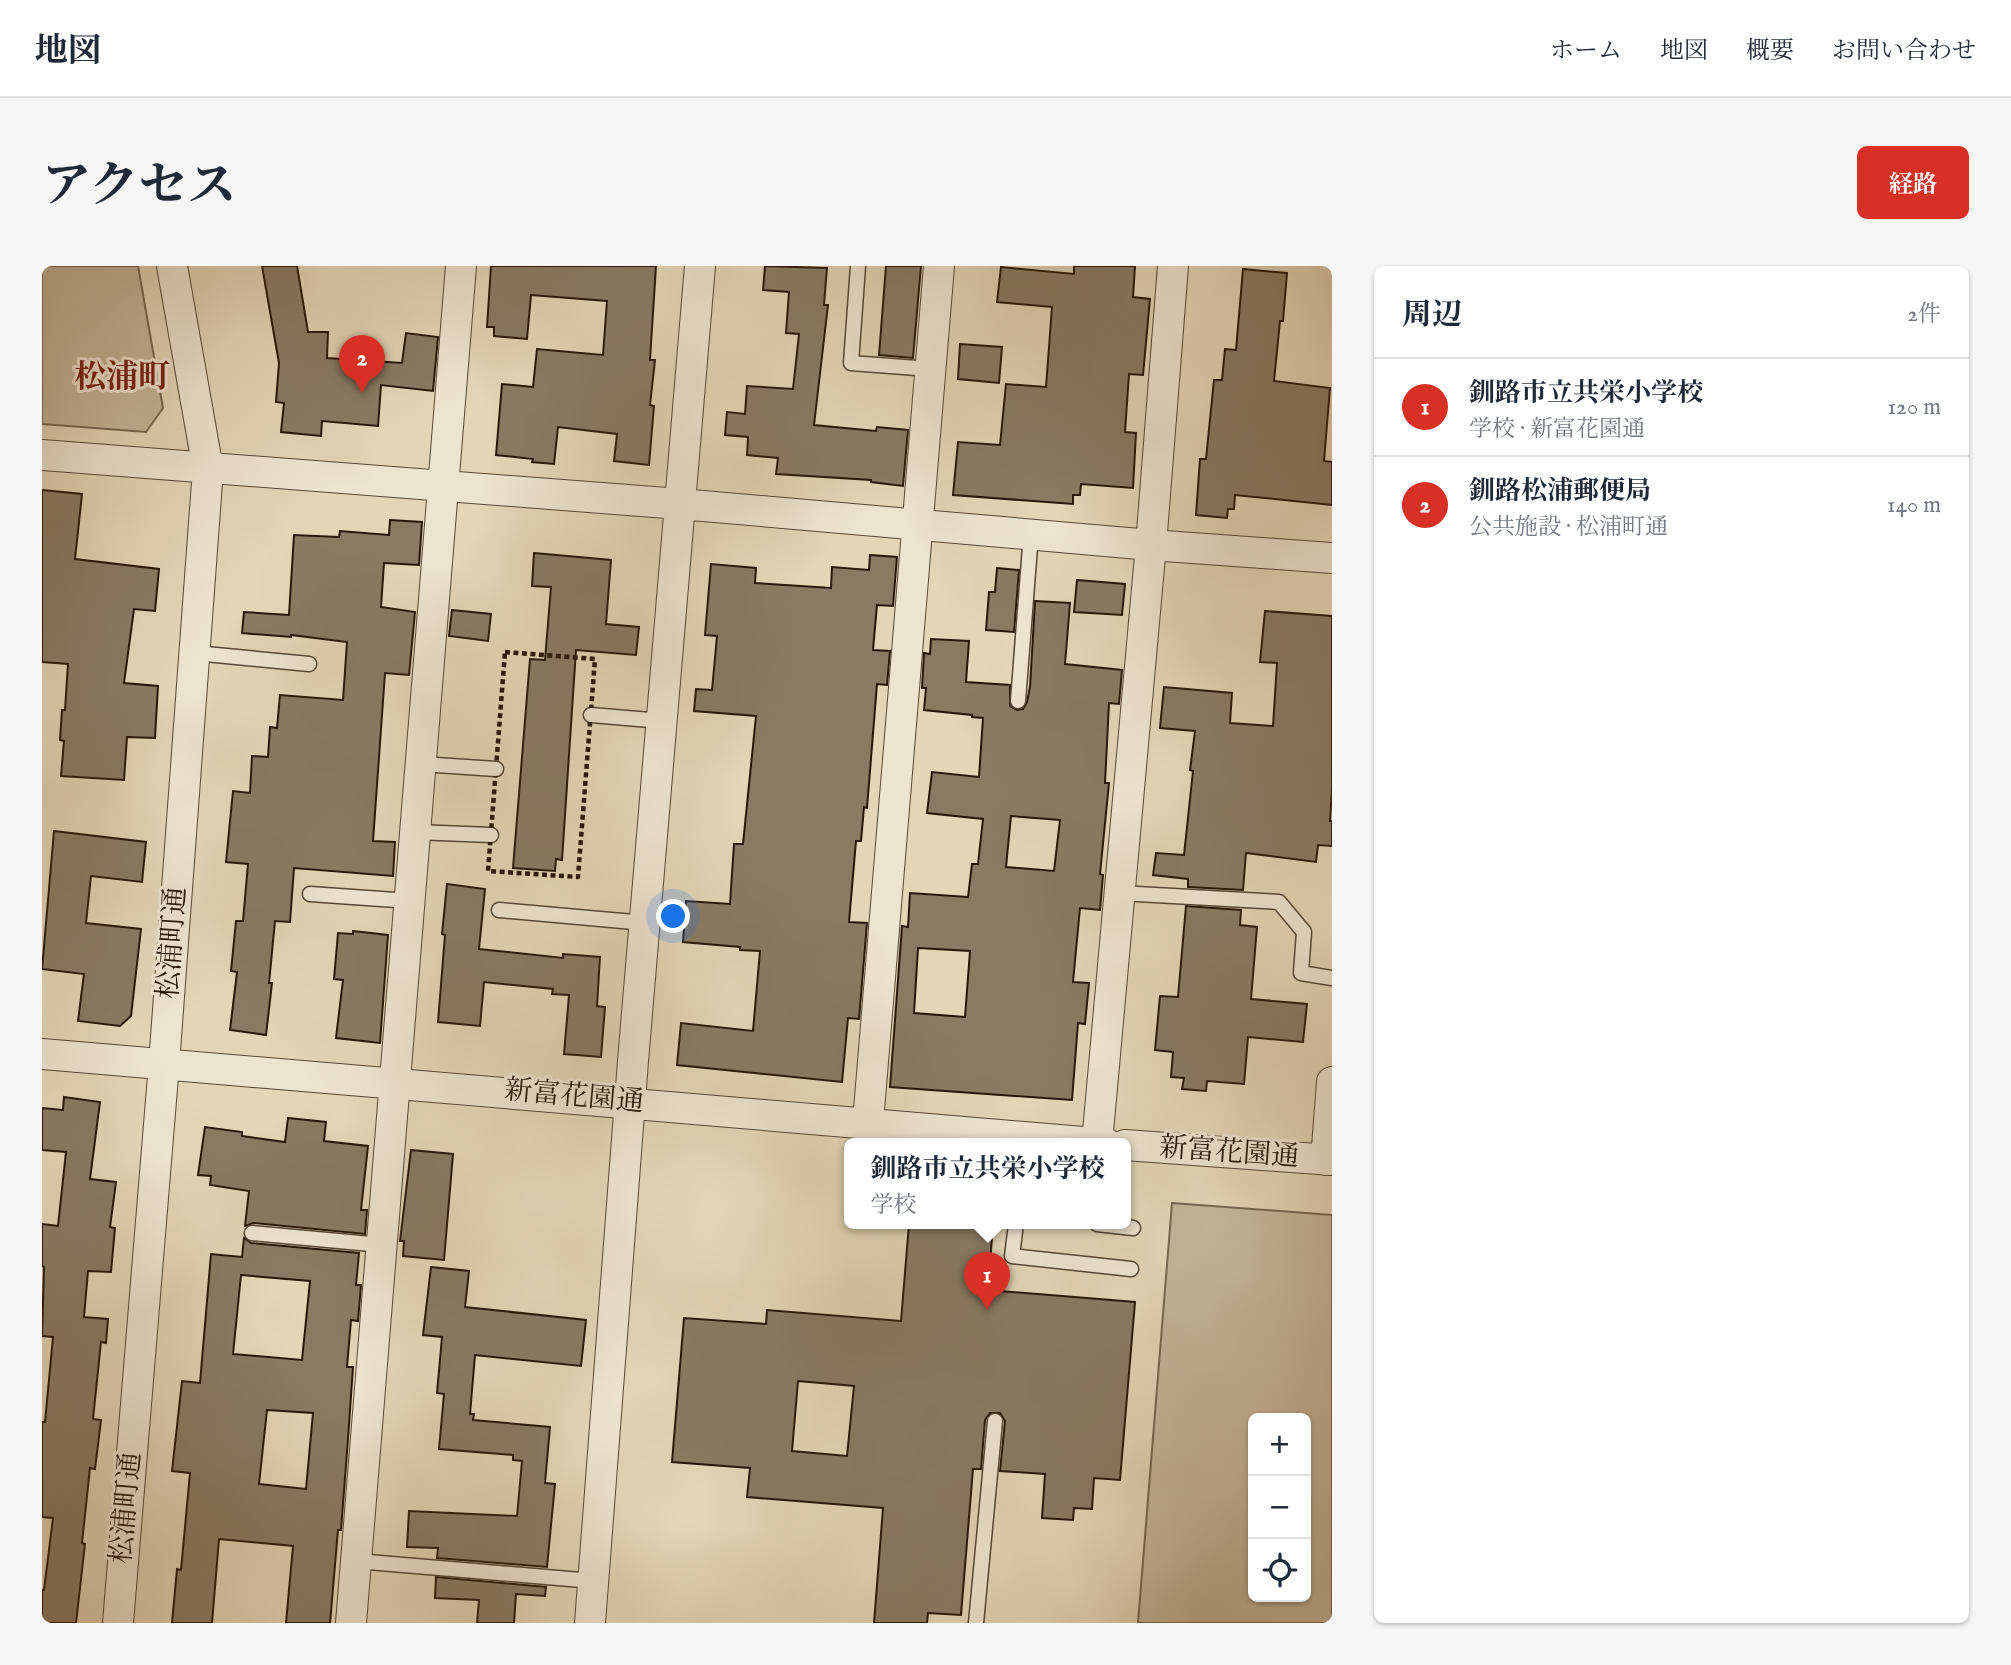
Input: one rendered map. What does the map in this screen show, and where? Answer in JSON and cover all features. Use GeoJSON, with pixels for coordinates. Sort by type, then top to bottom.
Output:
{"type":"FeatureCollection","features":[{"type":"Feature","properties":{"kind":"street","name":"松浦町通"},"geometry":{"type":"LineString","coordinates":[[118,1623],[164,1063],[208,470],[172,266]]}},
{"type":"Feature","properties":{"kind":"street"},"geometry":{"type":"LineString","coordinates":[[351,1623],[461,266]]}},
{"type":"Feature","properties":{"kind":"street"},"geometry":{"type":"LineString","coordinates":[[590,1623],[629,1102],[700,266]]}},
{"type":"Feature","properties":{"kind":"street"},"geometry":{"type":"LineString","coordinates":[[868,1122],[939,266]]}},
{"type":"Feature","properties":{"kind":"street"},"geometry":{"type":"LineString","coordinates":[[1097,1138],[1151,545],[1173,266]]}},
{"type":"Feature","properties":{"kind":"street"},"geometry":{"type":"LineString","coordinates":[[42,455],[1332,558]]}},
{"type":"Feature","properties":{"kind":"street","name":"新富花園通"},"geometry":{"type":"LineString","coordinates":[[42,1054],[868,1122],[1008,1138]]}},
{"type":"Feature","properties":{"kind":"street"},"geometry":{"type":"LineString","coordinates":[[1329,1160],[1332,1082]]}},
{"type":"Feature","properties":{"kind":"street","name":"新富花園通"},"geometry":{"type":"LineString","coordinates":[[1131,1145],[1329,1160]]}},
{"type":"Feature","properties":{"kind":"lane"},"geometry":{"type":"LineString","coordinates":[[858,266],[851,363],[930,369]]}},
{"type":"Feature","properties":{"kind":"lane"},"geometry":{"type":"LineString","coordinates":[[1018,701],[1031,534]]}},
{"type":"Feature","properties":{"kind":"lane"},"geometry":{"type":"LineString","coordinates":[[195,653],[309,664]]}},
{"type":"Feature","properties":{"kind":"lane"},"geometry":{"type":"LineString","coordinates":[[591,715],[662,721]]}},
{"type":"Feature","properties":{"kind":"lane"},"geometry":{"type":"LineString","coordinates":[[421,764],[496,769]]}},
{"type":"Feature","properties":{"kind":"lane"},"geometry":{"type":"LineString","coordinates":[[415,832],[491,835]]}},
{"type":"Feature","properties":{"kind":"lane"},"geometry":{"type":"LineString","coordinates":[[1119,893],[1279,902],[1304,932],[1301,974],[1332,978]]}},
{"type":"Feature","properties":{"kind":"lane"},"geometry":{"type":"LineString","coordinates":[[310,894],[410,901]]}},
{"type":"Feature","properties":{"kind":"lane"},"geometry":{"type":"LineString","coordinates":[[499,909],[645,923]]}},
{"type":"Feature","properties":{"kind":"lane"},"geometry":{"type":"LineString","coordinates":[[1016,1229],[1013,1256],[1131,1269]]}},
{"type":"Feature","properties":{"kind":"lane"},"geometry":{"type":"LineString","coordinates":[[252,1233],[382,1245]]}},
{"type":"Feature","properties":{"kind":"lane"},"geometry":{"type":"LineString","coordinates":[[976,1623],[995,1421]]}},
{"type":"Feature","properties":{"kind":"lane"},"geometry":{"type":"LineString","coordinates":[[356,1561],[593,1581]]}},
{"type":"Feature","properties":{"kind":"path"},"geometry":{"type":"LineString","coordinates":[[505,652],[595,660],[591,715],[578,877],[488,871],[505,652]]}},
{"type":"Feature","properties":{"kind":"shaded area"},"geometry":{"type":"Polygon","coordinates":[[[42,266],[138,266],[163,408],[146,432],[42,424],[42,266]]]}},
{"type":"Feature","properties":{"kind":"shaded area"},"geometry":{"type":"Polygon","coordinates":[[[1172,1203],[1332,1215],[1332,1623],[1138,1623],[1172,1203]]]}},
{"type":"Feature","properties":{"kind":"building"},"geometry":{"type":"Polygon","coordinates":[[[262,266],[297,266],[308,332],[328,332],[327,358],[402,363],[406,333],[438,337],[433,391],[381,385],[378,426],[322,421],[321,436],[281,432],[284,403],[276,402],[279,363],[262,266]]]}},
{"type":"Feature","properties":{"kind":"building"},"geometry":{"type":"Polygon","coordinates":[[[491,266],[656,266],[650,360],[655,360],[650,405],[654,406],[649,465],[614,461],[617,434],[558,427],[554,464],[496,455],[502,384],[533,387],[537,349],[603,355],[607,301],[531,295],[527,339],[494,336],[494,327],[487,327],[491,266]]]}},
{"type":"Feature","properties":{"kind":"building"},"geometry":{"type":"Polygon","coordinates":[[[765,266],[827,268],[824,305],[828,305],[814,425],[876,431],[877,427],[908,430],[903,486],[871,480],[776,474],[778,458],[747,455],[748,437],[725,435],[727,412],[745,414],[747,386],[793,389],[799,334],[786,333],[789,292],[763,290],[765,266]]]}},
{"type":"Feature","properties":{"kind":"building"},"geometry":{"type":"Polygon","coordinates":[[[886,266],[921,266],[913,358],[879,355],[886,266]]]}},
{"type":"Feature","properties":{"kind":"building"},"geometry":{"type":"Polygon","coordinates":[[[1074,266],[1135,266],[1133,297],[1150,299],[1143,375],[1129,374],[1125,432],[1136,433],[1133,488],[1081,484],[1080,495],[1073,495],[1073,504],[953,495],[958,442],[1000,445],[1006,384],[1046,387],[1052,307],[997,302],[1001,267],[1074,274],[1074,266]]]}},
{"type":"Feature","properties":{"kind":"building"},"geometry":{"type":"Polygon","coordinates":[[[1243,269],[1287,273],[1274,381],[1330,388],[1324,461],[1332,462],[1332,505],[1235,495],[1234,509],[1228,509],[1227,518],[1196,515],[1200,459],[1206,459],[1214,380],[1222,380],[1225,349],[1236,350],[1243,269]]]}},
{"type":"Feature","properties":{"kind":"building"},"geometry":{"type":"Polygon","coordinates":[[[960,344],[1002,347],[999,383],[958,379],[960,344]]]}},
{"type":"Feature","properties":{"kind":"building"},"geometry":{"type":"Polygon","coordinates":[[[42,490],[82,494],[75,559],[159,569],[155,611],[134,609],[124,683],[158,686],[155,738],[127,737],[124,780],[61,776],[64,741],[60,740],[68,664],[42,662],[42,490]]]}},
{"type":"Feature","properties":{"kind":"building"},"geometry":{"type":"Polygon","coordinates":[[[390,520],[422,522],[419,565],[384,563],[381,607],[415,612],[409,675],[385,673],[373,841],[395,842],[393,876],[294,868],[290,922],[275,921],[266,1035],[230,1030],[237,972],[231,971],[236,921],[243,921],[248,864],[226,862],[233,791],[250,793],[252,756],[268,757],[270,727],[277,728],[280,695],[343,700],[347,642],[291,635],[242,633],[244,612],[289,615],[294,535],[339,537],[340,531],[389,535],[390,520]]]}},
{"type":"Feature","properties":{"kind":"building"},"geometry":{"type":"Polygon","coordinates":[[[534,553],[611,560],[606,624],[639,627],[636,655],[576,650],[562,860],[556,859],[555,871],[513,868],[530,659],[545,660],[551,587],[532,586],[534,553]]]}},
{"type":"Feature","properties":{"kind":"building"},"geometry":{"type":"Polygon","coordinates":[[[870,555],[897,557],[893,606],[877,605],[873,650],[890,651],[887,685],[877,684],[867,808],[864,807],[861,841],[856,841],[849,922],[867,923],[859,1019],[848,1018],[842,1082],[677,1065],[681,1023],[753,1031],[760,951],[683,942],[686,901],[730,904],[734,844],[743,844],[756,716],[694,711],[696,689],[712,690],[717,636],[705,635],[711,564],[756,568],[755,583],[831,588],[832,567],[869,570],[870,555]]]}},
{"type":"Feature","properties":{"kind":"building"},"geometry":{"type":"Polygon","coordinates":[[[997,568],[1019,570],[1014,632],[986,630],[989,592],[995,592],[997,568]]]}},
{"type":"Feature","properties":{"kind":"building"},"geometry":{"type":"Polygon","coordinates":[[[1077,580],[1125,584],[1122,615],[1074,612],[1077,580]]]}},
{"type":"Feature","properties":{"kind":"building"},"geometry":{"type":"Polygon","coordinates":[[[1035,601],[1070,603],[1065,664],[1122,670],[1119,704],[1109,703],[1105,783],[1109,783],[1100,874],[1103,875],[1100,910],[1080,908],[1073,982],[1089,983],[1085,1024],[1078,1023],[1072,1100],[890,1087],[902,926],[908,927],[910,893],[968,897],[972,864],[978,864],[983,819],[927,813],[932,772],[979,777],[983,718],[924,710],[924,653],[930,654],[931,639],[969,641],[966,682],[1010,685],[1010,706],[1017,710],[1023,709],[1027,702],[1035,601]],[[1011,816],[1006,867],[1054,871],[1060,820],[1011,816]],[[918,948],[914,1013],[965,1017],[970,951],[918,948]]]}},
{"type":"Feature","properties":{"kind":"building"},"geometry":{"type":"Polygon","coordinates":[[[452,610],[491,614],[488,641],[449,636],[452,610]]]}},
{"type":"Feature","properties":{"kind":"building"},"geometry":{"type":"Polygon","coordinates":[[[1265,611],[1332,616],[1332,846],[1318,845],[1316,862],[1246,853],[1243,890],[1188,887],[1188,879],[1153,875],[1156,853],[1184,855],[1193,771],[1190,770],[1195,731],[1160,728],[1164,687],[1232,693],[1230,723],[1273,726],[1277,663],[1260,662],[1265,611]]]}},
{"type":"Feature","properties":{"kind":"building"},"geometry":{"type":"Polygon","coordinates":[[[54,831],[146,842],[142,882],[91,876],[86,923],[141,929],[131,1016],[120,1026],[78,1021],[84,974],[42,969],[54,831]]]}},
{"type":"Feature","properties":{"kind":"building"},"geometry":{"type":"Polygon","coordinates":[[[447,884],[485,889],[479,949],[563,958],[563,954],[600,957],[597,1006],[605,1007],[601,1057],[564,1054],[569,995],[552,994],[553,989],[484,982],[480,1026],[438,1022],[447,884]]]}},
{"type":"Feature","properties":{"kind":"building"},"geometry":{"type":"Polygon","coordinates":[[[1186,906],[1241,910],[1240,925],[1257,927],[1251,999],[1307,1004],[1303,1042],[1248,1037],[1244,1084],[1207,1081],[1206,1091],[1182,1089],[1184,1078],[1171,1077],[1173,1052],[1155,1050],[1160,996],[1178,997],[1186,906]]]}},
{"type":"Feature","properties":{"kind":"building"},"geometry":{"type":"Polygon","coordinates":[[[353,931],[388,935],[380,1043],[336,1038],[343,980],[334,979],[338,933],[353,934],[353,931]]]}},
{"type":"Feature","properties":{"kind":"building"},"geometry":{"type":"Polygon","coordinates":[[[64,1097],[100,1102],[90,1179],[116,1182],[110,1227],[115,1228],[111,1272],[88,1271],[84,1317],[108,1319],[106,1343],[101,1342],[93,1419],[101,1420],[95,1469],[90,1468],[76,1623],[42,1623],[42,1590],[53,1518],[42,1517],[42,1422],[45,1422],[53,1337],[42,1336],[42,1224],[58,1226],[66,1152],[42,1150],[42,1108],[63,1110],[64,1097]]]}},
{"type":"Feature","properties":{"kind":"building"},"geometry":{"type":"Polygon","coordinates":[[[288,1118],[326,1122],[324,1141],[368,1146],[361,1210],[367,1210],[365,1234],[253,1223],[245,1226],[249,1191],[210,1185],[211,1176],[198,1175],[205,1127],[285,1142],[288,1118]]]}},
{"type":"Feature","properties":{"kind":"building"},"geometry":{"type":"Polygon","coordinates":[[[411,1150],[453,1154],[444,1260],[403,1256],[404,1241],[400,1241],[411,1150]]]}},
{"type":"Feature","properties":{"kind":"building"},"geometry":{"type":"Polygon","coordinates":[[[909,1229],[993,1229],[988,1290],[1135,1302],[1120,1480],[1094,1478],[1092,1509],[1074,1508],[1073,1520],[1042,1518],[1045,1474],[1000,1471],[1005,1421],[1000,1413],[990,1413],[985,1420],[981,1469],[973,1469],[961,1615],[928,1613],[927,1623],[874,1623],[883,1508],[747,1497],[750,1468],[672,1462],[684,1318],[766,1324],[767,1310],[901,1321],[909,1229]],[[798,1381],[792,1451],[847,1456],[854,1386],[798,1381]]]}},
{"type":"Feature","properties":{"kind":"building"},"geometry":{"type":"Polygon","coordinates":[[[244,1238],[251,1243],[359,1253],[356,1285],[361,1285],[358,1321],[351,1320],[347,1367],[353,1367],[341,1530],[338,1530],[330,1623],[286,1623],[293,1546],[219,1539],[212,1623],[172,1623],[177,1569],[181,1570],[190,1473],[172,1471],[182,1381],[200,1383],[211,1254],[242,1257],[244,1238]],[[241,1275],[233,1354],[302,1360],[310,1281],[241,1275]],[[267,1410],[259,1484],[306,1489],[313,1413],[267,1410]]]}},
{"type":"Feature","properties":{"kind":"building"},"geometry":{"type":"Polygon","coordinates":[[[431,1267],[469,1271],[465,1307],[586,1320],[581,1366],[475,1355],[470,1414],[474,1414],[473,1420],[550,1427],[545,1483],[555,1484],[547,1567],[437,1558],[438,1548],[407,1547],[409,1511],[517,1516],[522,1461],[513,1460],[513,1455],[439,1449],[444,1394],[437,1393],[442,1337],[423,1335],[431,1267]]]}},
{"type":"Feature","properties":{"kind":"building"},"geometry":{"type":"Polygon","coordinates":[[[436,1577],[546,1587],[545,1596],[516,1594],[514,1623],[477,1623],[479,1600],[435,1598],[436,1577]]]}},
{"type":"Feature","properties":{"kind":"place","name":"釧路松浦郵便局"},"geometry":{"type":"Point","coordinates":[362,393]}},
{"type":"Feature","properties":{"kind":"place","name":"釧路市立共栄小学校"},"geometry":{"type":"Point","coordinates":[987,1310]}},
{"type":"Feature","properties":{"kind":"district","name":"松浦町"},"geometry":{"type":"Point","coordinates":[122,378]}}]}
